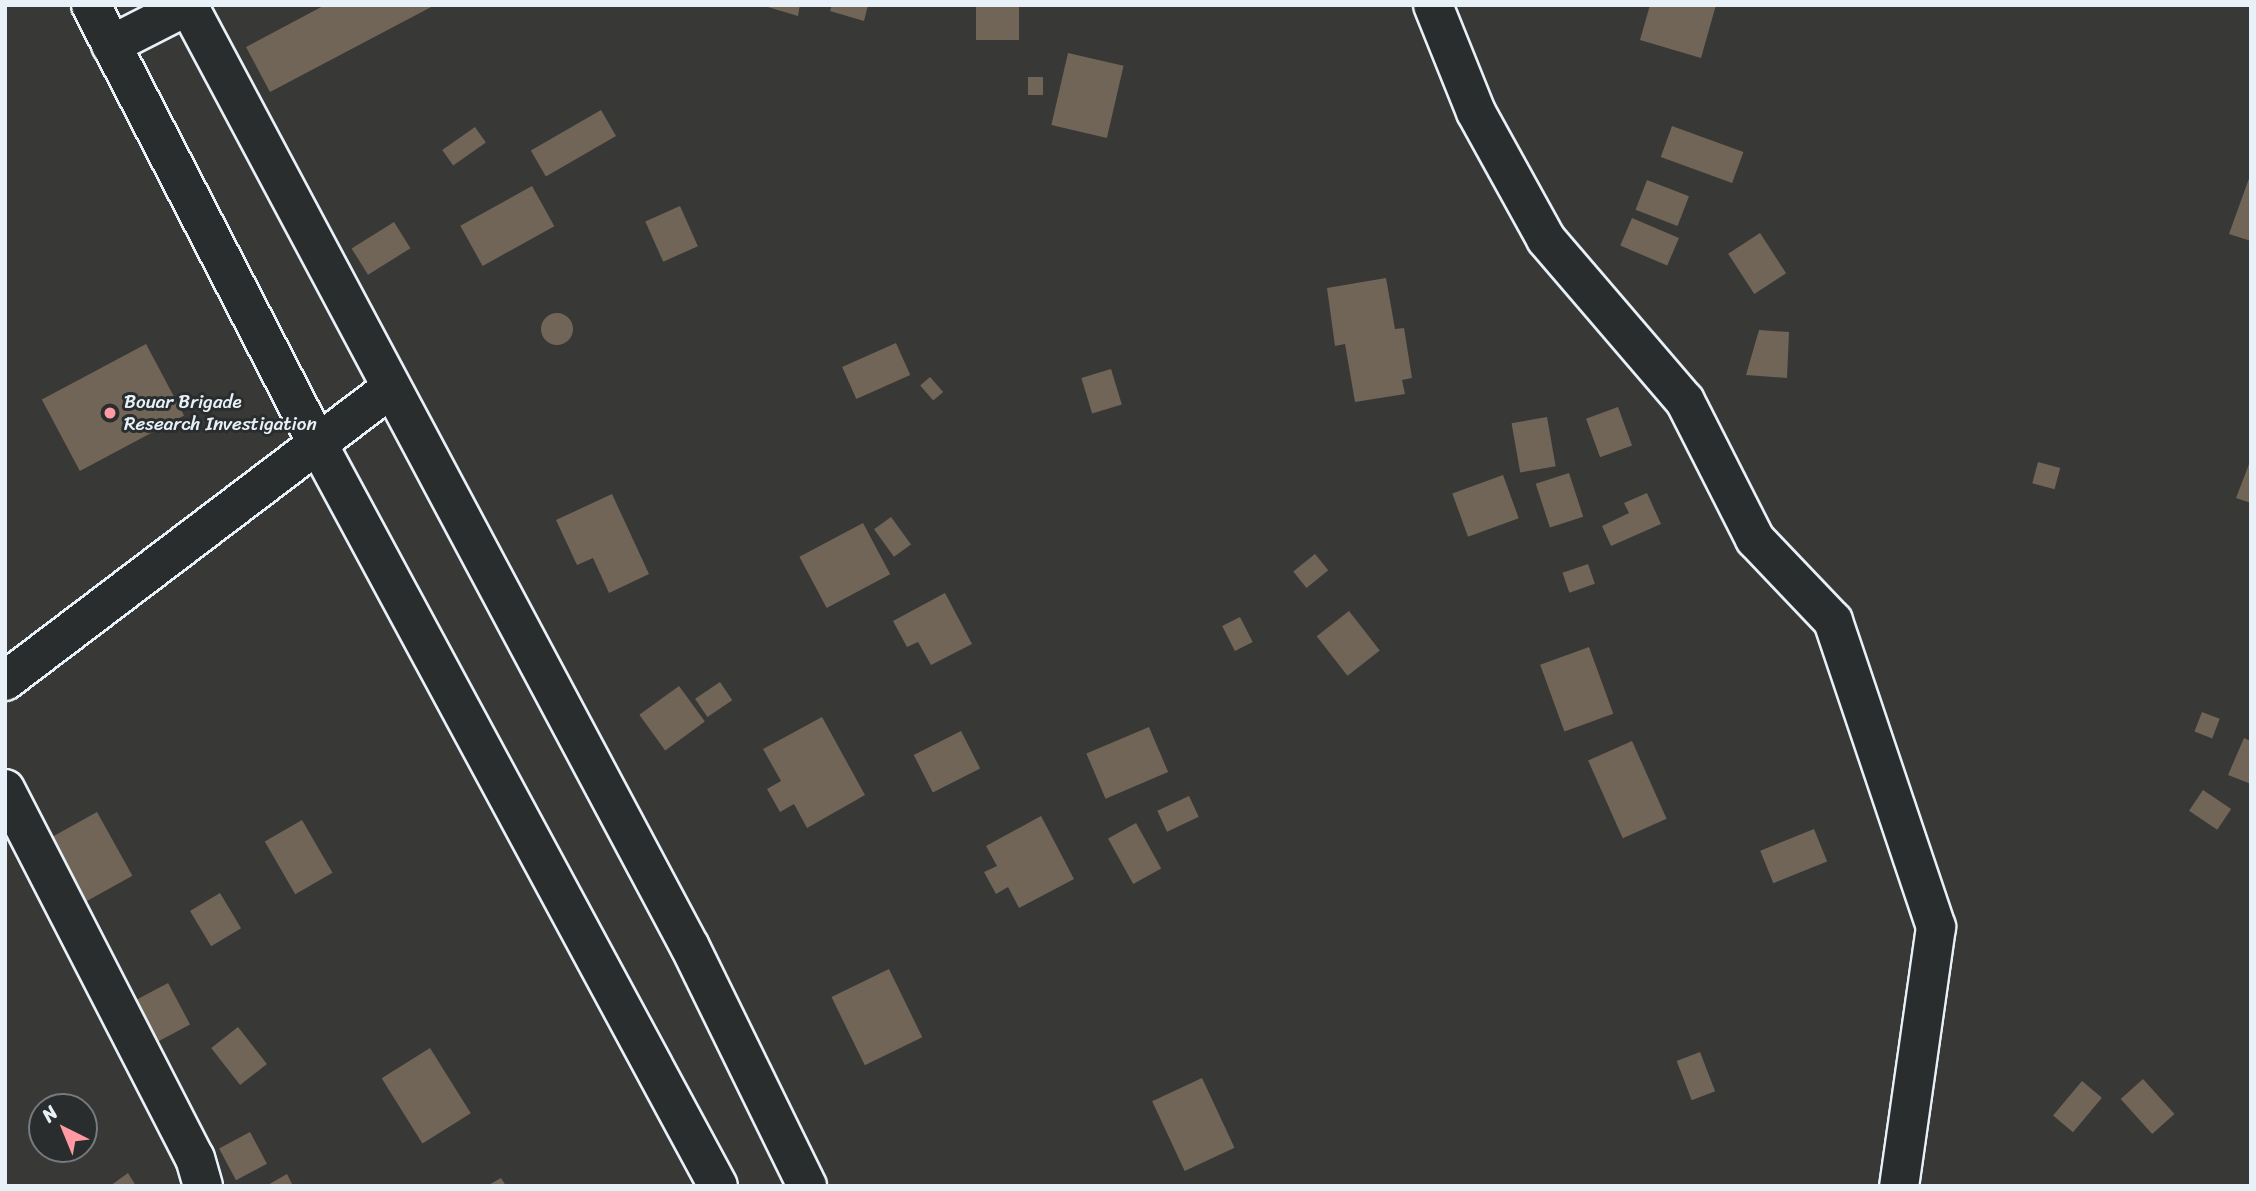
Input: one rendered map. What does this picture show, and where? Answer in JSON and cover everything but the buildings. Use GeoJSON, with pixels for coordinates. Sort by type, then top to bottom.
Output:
{"type":"FeatureCollection","features":[{"type":"Feature","properties":{"kind":"main road"},"geometry":{"type":"LineString","coordinates":[[91,5],[320,448],[718,1186]]}},
{"type":"Feature","properties":{"kind":"main road"},"geometry":{"type":"LineString","coordinates":[[111,45],[189,5],[389,390],[690,947],[807,1186]]}},
{"type":"Feature","properties":{"kind":"main road"},"geometry":{"type":"LineString","coordinates":[[1433,5],[1476,112],[1546,239],[1685,401],[1755,539],[1833,621],[1936,927],[1899,1186]]}},
{"type":"Feature","properties":{"kind":"main road"},"geometry":{"type":"LineString","coordinates":[[5,681],[320,448],[389,390]]}},
{"type":"Feature","properties":{"kind":"main road"},"geometry":{"type":"LineString","coordinates":[[5,789],[195,1158],[204,1186]]}},
{"type":"Feature","properties":{"kind":"place","name":"Bouar Brigade Research Investigation"},"geometry":{"type":"Point","coordinates":[110,413]}}]}
